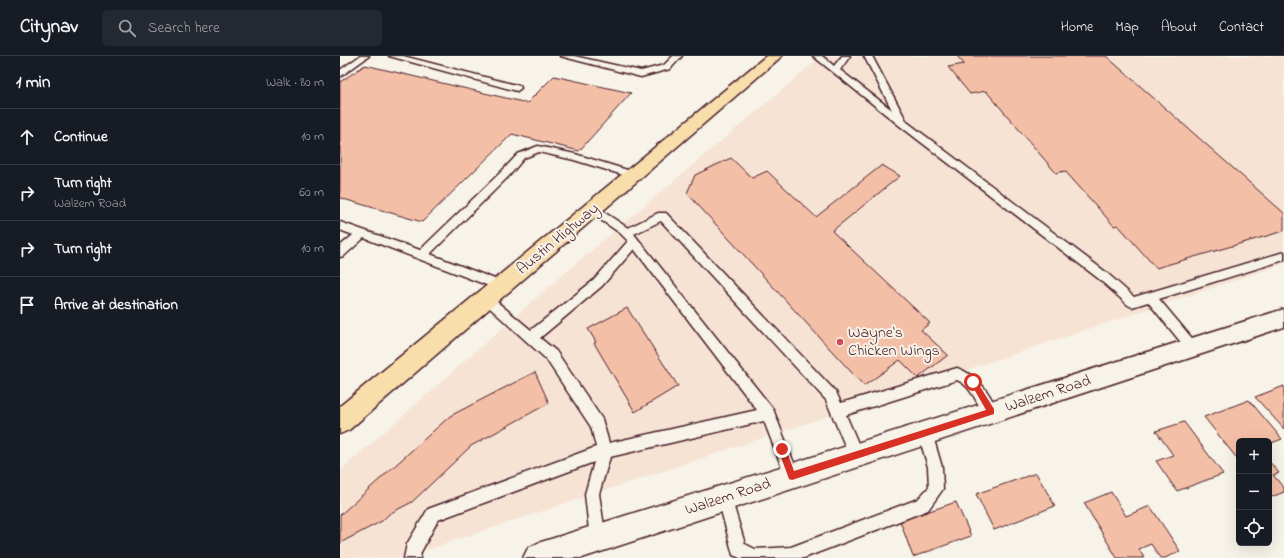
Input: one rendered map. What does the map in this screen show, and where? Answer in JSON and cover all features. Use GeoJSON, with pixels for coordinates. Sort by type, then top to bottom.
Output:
{"type":"FeatureCollection","features":[{"type":"Feature","properties":{"kind":"main road","name":"Austin Highway"},"geometry":{"type":"LineString","coordinates":[[340,422],[775,56]]}},
{"type":"Feature","properties":{"kind":"main road","name":"Walzem Road"},"geometry":{"type":"LineString","coordinates":[[538,558],[1284,318]]}},
{"type":"Feature","properties":{"kind":"lane"},"geometry":{"type":"LineString","coordinates":[[340,74],[366,56]]}},
{"type":"Feature","properties":{"kind":"lane"},"geometry":{"type":"LineString","coordinates":[[393,56],[517,88]]}},
{"type":"Feature","properties":{"kind":"lane"},"geometry":{"type":"LineString","coordinates":[[564,56],[641,74],[667,67],[678,56]]}},
{"type":"Feature","properties":{"kind":"lane"},"geometry":{"type":"LineString","coordinates":[[817,56],[903,124],[1104,276],[1132,302],[1284,256]]}},
{"type":"Feature","properties":{"kind":"lane"},"geometry":{"type":"LineString","coordinates":[[836,70],[846,56]]}},
{"type":"Feature","properties":{"kind":"lane"},"geometry":{"type":"LineString","coordinates":[[868,56],[903,124]]}},
{"type":"Feature","properties":{"kind":"lane"},"geometry":{"type":"LineString","coordinates":[[422,255],[505,174],[521,156],[538,149],[575,157],[633,175]]}},
{"type":"Feature","properties":{"kind":"lane"},"geometry":{"type":"LineString","coordinates":[[593,209],[624,230],[631,237],[768,414],[792,476]]}},
{"type":"Feature","properties":{"kind":"lane"},"geometry":{"type":"LineString","coordinates":[[531,338],[598,283],[631,237],[662,216],[831,396],[856,455]]}},
{"type":"Feature","properties":{"kind":"lane"},"geometry":{"type":"LineString","coordinates":[[340,226],[422,255],[501,286]]}},
{"type":"Feature","properties":{"kind":"lane"},"geometry":{"type":"LineString","coordinates":[[340,253],[362,233]]}},
{"type":"Feature","properties":{"kind":"lane"},"geometry":{"type":"LineString","coordinates":[[1151,297],[1192,347]]}},
{"type":"Feature","properties":{"kind":"lane"},"geometry":{"type":"LineString","coordinates":[[486,299],[551,355],[597,424],[604,451],[592,494],[598,539]]}},
{"type":"Feature","properties":{"kind":"lane"},"geometry":{"type":"LineString","coordinates":[[837,411],[957,374],[968,378],[973,382],[991,412]]}},
{"type":"Feature","properties":{"kind":"lane"},"geometry":{"type":"LineString","coordinates":[[412,558],[414,550],[433,514],[604,451],[768,414]]}},
{"type":"Feature","properties":{"kind":"lane"},"geometry":{"type":"LineString","coordinates":[[725,499],[738,549],[754,557],[791,555],[923,505],[936,489],[936,467],[925,433]]}},
{"type":"Feature","properties":{"kind":"shaded area"},"geometry":{"type":"Polygon","coordinates":[[[822,56],[1284,56],[1284,264],[402,558],[340,558],[340,471],[560,277],[822,56]]]}},
{"type":"Feature","properties":{"kind":"building"},"geometry":{"type":"Polygon","coordinates":[[[957,56],[1106,56],[1284,213],[1284,231],[1156,268],[1118,225],[1114,226],[1065,171],[1056,173],[986,91],[970,94],[948,67],[964,64],[957,56]]]}},
{"type":"Feature","properties":{"kind":"building"},"geometry":{"type":"Polygon","coordinates":[[[365,65],[527,103],[554,76],[631,93],[579,151],[512,134],[422,222],[340,198],[340,82],[365,65]]]}},
{"type":"Feature","properties":{"kind":"building"},"geometry":{"type":"Polygon","coordinates":[[[731,158],[752,178],[767,171],[816,217],[882,165],[900,176],[832,231],[930,323],[921,330],[948,355],[918,378],[900,360],[864,386],[687,193],[695,175],[731,158]]]}},
{"type":"Feature","properties":{"kind":"building"},"geometry":{"type":"Polygon","coordinates":[[[627,308],[678,386],[635,412],[594,343],[596,342],[588,329],[627,308]]]}},
{"type":"Feature","properties":{"kind":"building"},"geometry":{"type":"Polygon","coordinates":[[[535,372],[549,403],[471,446],[412,502],[389,514],[382,521],[340,543],[340,515],[450,416],[535,372]]]}},
{"type":"Feature","properties":{"kind":"building"},"geometry":{"type":"Polygon","coordinates":[[[1284,386],[1284,429],[1255,397],[1284,386]]]}},
{"type":"Feature","properties":{"kind":"building"},"geometry":{"type":"Polygon","coordinates":[[[1249,400],[1282,439],[1272,443],[1272,438],[1236,438],[1236,457],[1204,417],[1249,400]]]}},
{"type":"Feature","properties":{"kind":"building"},"geometry":{"type":"Polygon","coordinates":[[[1184,422],[1223,474],[1177,491],[1156,461],[1173,455],[1156,431],[1184,422]]]}},
{"type":"Feature","properties":{"kind":"building"},"geometry":{"type":"Polygon","coordinates":[[[1272,465],[1279,473],[1273,475],[1284,488],[1284,492],[1272,497],[1272,465]]]}},
{"type":"Feature","properties":{"kind":"building"},"geometry":{"type":"Polygon","coordinates":[[[1036,473],[1055,506],[994,530],[976,494],[1036,473]]]}},
{"type":"Feature","properties":{"kind":"building"},"geometry":{"type":"Polygon","coordinates":[[[1111,492],[1126,516],[1150,506],[1180,551],[1165,558],[1160,558],[1151,544],[1139,549],[1144,558],[1117,558],[1084,503],[1111,492]]]}},
{"type":"Feature","properties":{"kind":"building"},"geometry":{"type":"Polygon","coordinates":[[[956,502],[971,536],[913,557],[900,521],[956,502]]]}},
{"type":"Feature","properties":{"kind":"place","name":"Wayne's Chicken Wings"},"geometry":{"type":"Point","coordinates":[840,342]}},
{"type":"Feature","properties":{"kind":"route"},"geometry":{"type":"LineString","coordinates":[[782,449],[792,476],[991,412],[973,382]]}}]}
